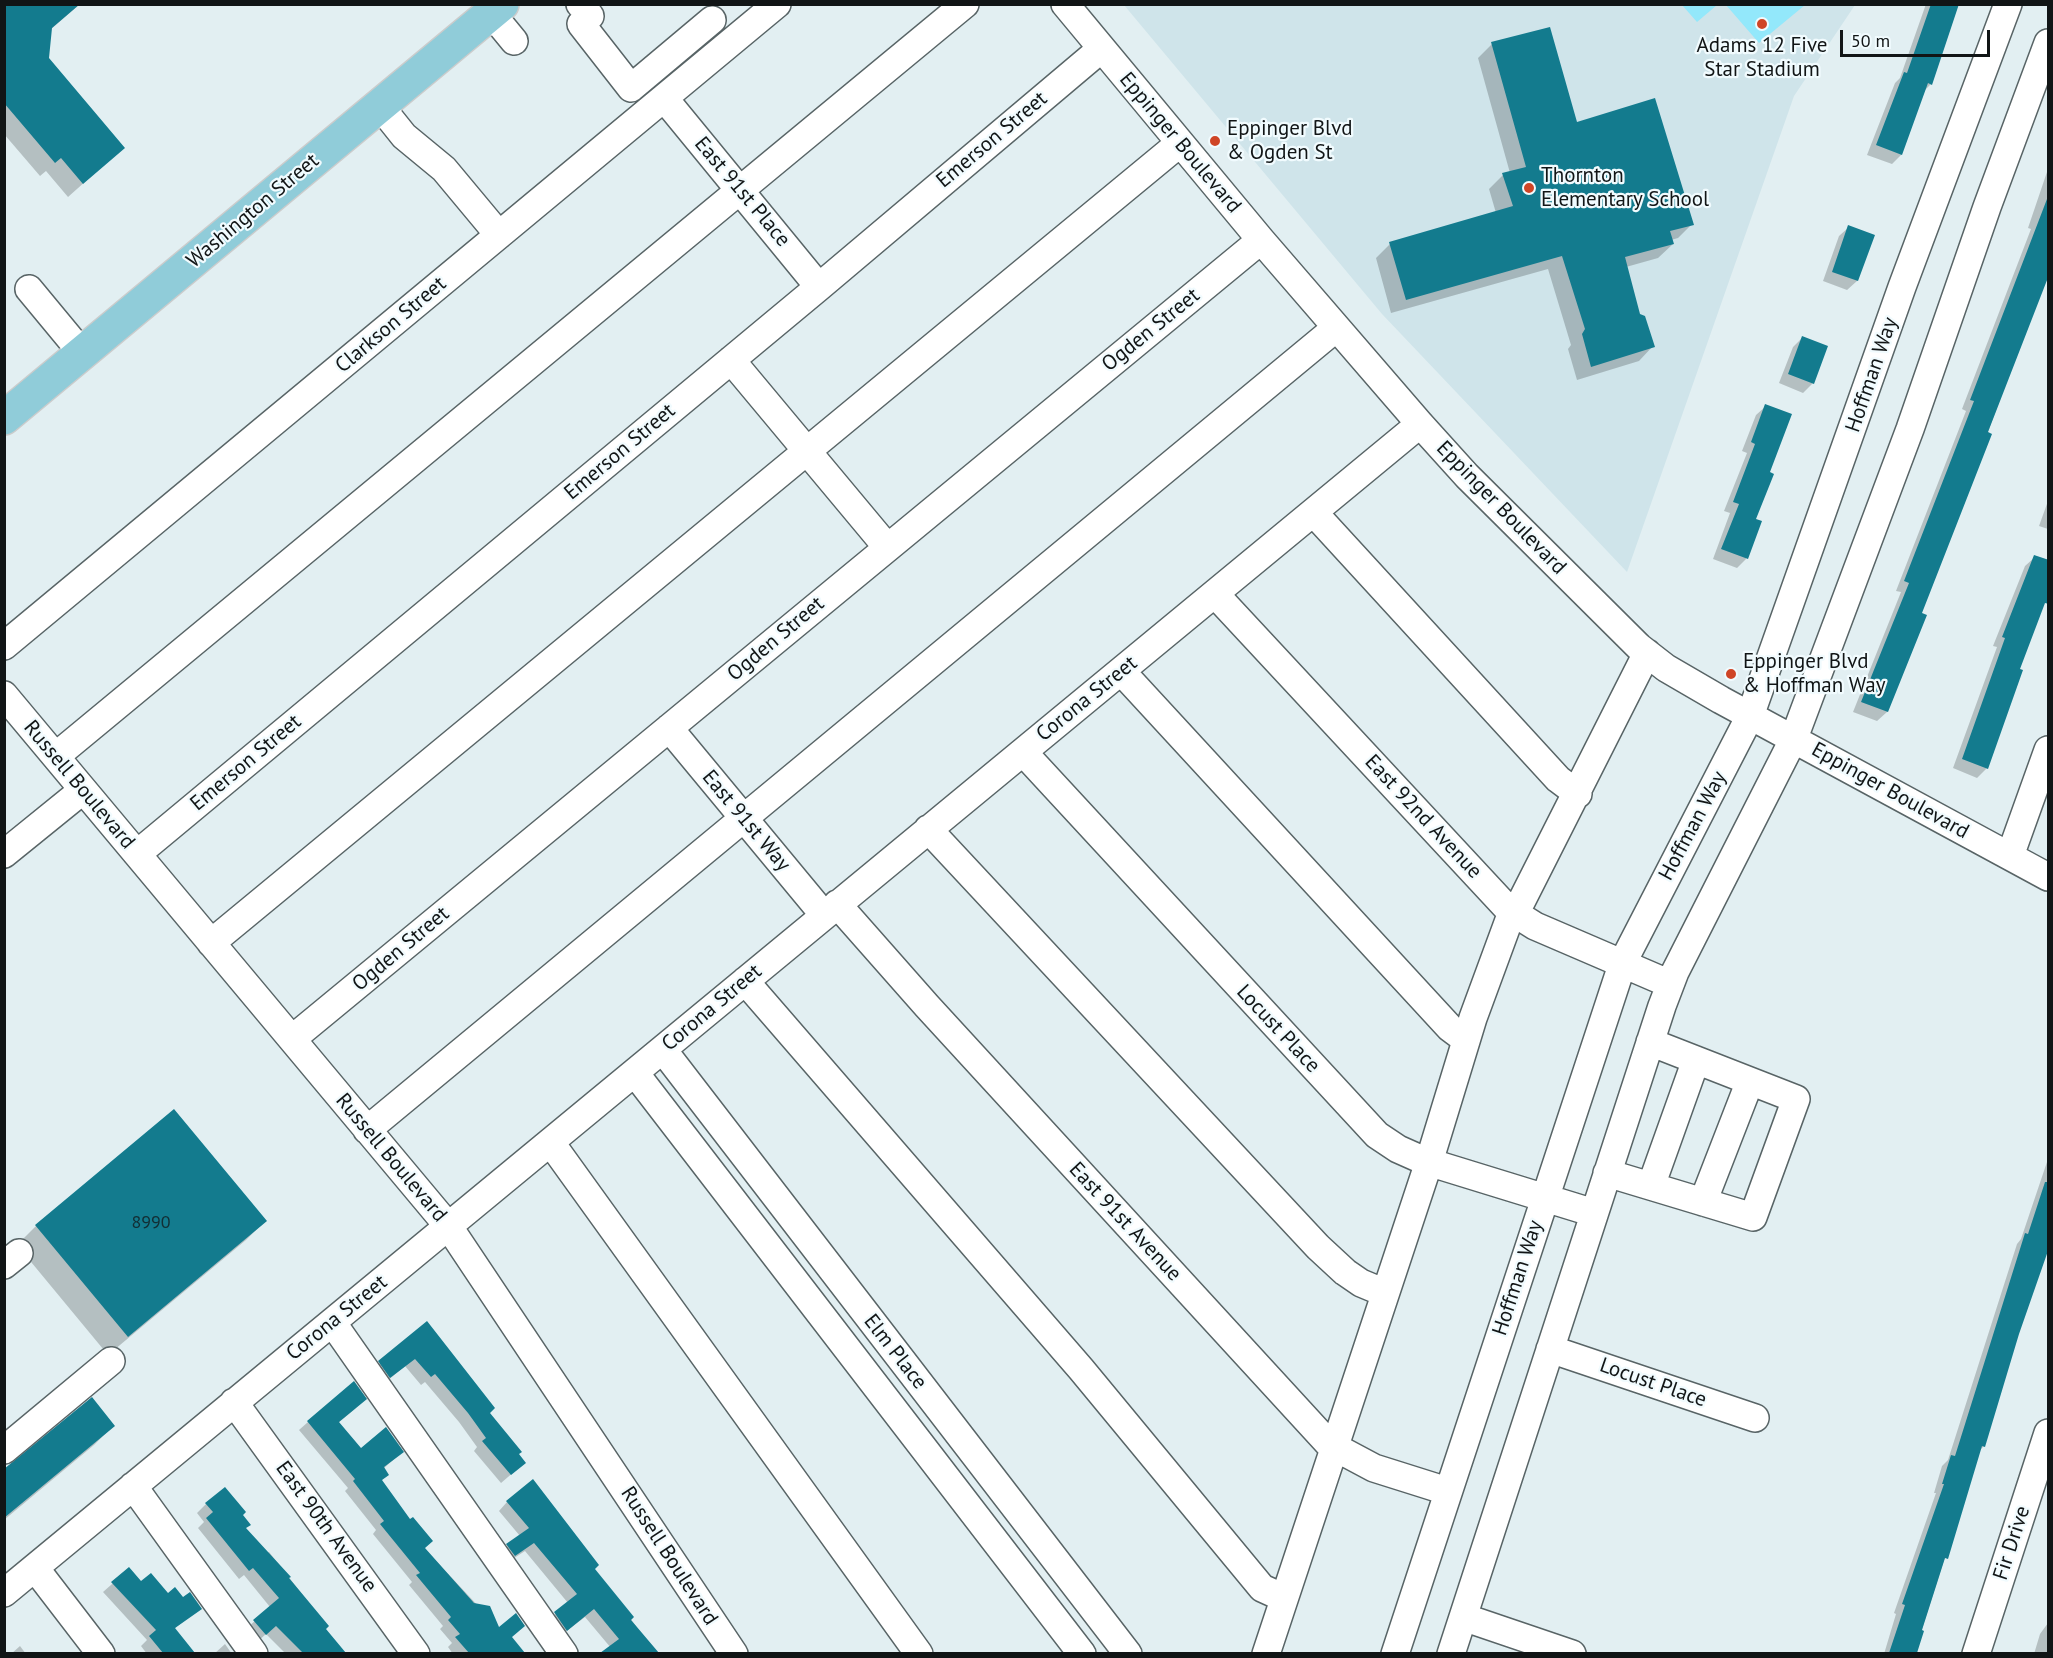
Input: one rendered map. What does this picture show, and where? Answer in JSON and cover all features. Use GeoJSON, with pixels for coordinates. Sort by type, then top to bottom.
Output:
{"type":"FeatureCollection","features":[{"type":"Feature","properties":{"kind":"main road","name":"Washington Street"},"geometry":{"type":"LineString","coordinates":[[4,418],[496,9]]}},
{"type":"Feature","properties":{"kind":"street"},"geometry":{"type":"LineString","coordinates":[[580,4],[590,16],[581,24],[630,88],[712,20]]}},
{"type":"Feature","properties":{"kind":"street","name":"Clarkson Street"},"geometry":{"type":"LineString","coordinates":[[4,646],[777,4]]}},
{"type":"Feature","properties":{"kind":"street"},"geometry":{"type":"LineString","coordinates":[[56,756],[965,4]]}},
{"type":"Feature","properties":{"kind":"street","name":"Eppinger Boulevard"},"geometry":{"type":"LineString","coordinates":[[1065,4],[1261,240],[1420,424],[1474,483],[1647,653],[1666,668],[1750,716],[2049,877]]}},
{"type":"Feature","properties":{"kind":"street","name":"Hoffman Way"},"geometry":{"type":"LineString","coordinates":[[1395,1653],[1623,962],[1750,716],[1902,287],[2008,4]]}},
{"type":"Feature","properties":{"kind":"street"},"geometry":{"type":"LineString","coordinates":[[496,9],[514,41]]}},
{"type":"Feature","properties":{"kind":"street"},"geometry":{"type":"LineString","coordinates":[[1450,1653],[1670,984],[1794,738],[1910,429],[1987,207],[2049,43]]}},
{"type":"Feature","properties":{"kind":"street","name":"Emerson Street"},"geometry":{"type":"LineString","coordinates":[[137,854],[1101,49]]}},
{"type":"Feature","properties":{"kind":"street","name":"East 91st Place"},"geometry":{"type":"LineString","coordinates":[[664,98],[819,286]]}},
{"type":"Feature","properties":{"kind":"street"},"geometry":{"type":"LineString","coordinates":[[380,106],[405,136],[444,169],[499,235]]}},
{"type":"Feature","properties":{"kind":"street"},"geometry":{"type":"LineString","coordinates":[[211,943],[1180,143]]}},
{"type":"Feature","properties":{"kind":"street","name":"Ogden Street"},"geometry":{"type":"LineString","coordinates":[[292,1040],[1261,240]]}},
{"type":"Feature","properties":{"kind":"street"},"geometry":{"type":"LineString","coordinates":[[29,289],[82,353]]}},
{"type":"Feature","properties":{"kind":"street"},"geometry":{"type":"LineString","coordinates":[[367,1130],[1336,328]]}},
{"type":"Feature","properties":{"kind":"street"},"geometry":{"type":"LineString","coordinates":[[731,360],[887,547]]}},
{"type":"Feature","properties":{"kind":"street","name":"Corona Street"},"geometry":{"type":"LineString","coordinates":[[4,1593],[1420,424]]}},
{"type":"Feature","properties":{"kind":"street"},"geometry":{"type":"LineString","coordinates":[[1314,513],[1558,779],[1578,794]]}},
{"type":"Feature","properties":{"kind":"street","name":"East 92nd Avenue"},"geometry":{"type":"LineString","coordinates":[[1215,594],[1514,913],[1535,926],[1670,984]]}},
{"type":"Feature","properties":{"kind":"street"},"geometry":{"type":"LineString","coordinates":[[1266,1653],[1429,1162],[1466,1040],[1514,913],[1578,794],[1647,653]]}},
{"type":"Feature","properties":{"kind":"street"},"geometry":{"type":"LineString","coordinates":[[1121,671],[1450,1028],[1466,1040]]}},
{"type":"Feature","properties":{"kind":"street","name":"Russell Boulevard"},"geometry":{"type":"LineString","coordinates":[[4,695],[449,1227],[734,1653]]}},
{"type":"Feature","properties":{"kind":"street","name":"East 91st Way"},"geometry":{"type":"LineString","coordinates":[[669,728],[744,819],[830,909]]}},
{"type":"Feature","properties":{"kind":"street"},"geometry":{"type":"LineString","coordinates":[[2010,856],[2049,750]]}},
{"type":"Feature","properties":{"kind":"street","name":"Locust Place"},"geometry":{"type":"LineString","coordinates":[[1023,752],[1366,1125],[1398,1149],[1429,1162],[1594,1213]]}},
{"type":"Feature","properties":{"kind":"street"},"geometry":{"type":"LineString","coordinates":[[4,854],[84,790]]}},
{"type":"Feature","properties":{"kind":"street"},"geometry":{"type":"LineString","coordinates":[[928,829],[1318,1247],[1345,1272],[1361,1283],[1385,1293]]}},
{"type":"Feature","properties":{"kind":"street","name":"East 91st Avenue"},"geometry":{"type":"LineString","coordinates":[[830,909],[927,1006],[1335,1449],[1374,1468],[1447,1491]]}},
{"type":"Feature","properties":{"kind":"street"},"geometry":{"type":"LineString","coordinates":[[745,981],[1081,1369],[1262,1587],[1284,1598]]}},
{"type":"Feature","properties":{"kind":"street"},"geometry":{"type":"LineString","coordinates":[[1607,1173],[1753,1217],[1796,1099],[1650,1042]]}},
{"type":"Feature","properties":{"kind":"street","name":"Elm Place"},"geometry":{"type":"LineString","coordinates":[[663,1050],[1128,1653]]}},
{"type":"Feature","properties":{"kind":"street"},"geometry":{"type":"LineString","coordinates":[[1651,1186],[1696,1060]]}},
{"type":"Feature","properties":{"kind":"street","name":"Elm Place"},"geometry":{"type":"LineString","coordinates":[[635,1073],[1082,1653]]}},
{"type":"Feature","properties":{"kind":"street"},"geometry":{"type":"LineString","coordinates":[[1703,1202],[1750,1081]]}},
{"type":"Feature","properties":{"kind":"street"},"geometry":{"type":"LineString","coordinates":[[551,1143],[919,1653]]}},
{"type":"Feature","properties":{"kind":"street"},"geometry":{"type":"LineString","coordinates":[[332,1322],[564,1653]]}},
{"type":"Feature","properties":{"kind":"street","name":"Locust Place"},"geometry":{"type":"LineString","coordinates":[[1550,1349],[1755,1418]]}},
{"type":"Feature","properties":{"kind":"street"},"geometry":{"type":"LineString","coordinates":[[4,1450],[111,1361]]}},
{"type":"Feature","properties":{"kind":"street","name":"East 90th Avenue"},"geometry":{"type":"LineString","coordinates":[[234,1402],[416,1653]]}},
{"type":"Feature","properties":{"kind":"street","name":"Fir Drive"},"geometry":{"type":"LineString","coordinates":[[1976,1653],[2049,1433]]}},
{"type":"Feature","properties":{"kind":"street"},"geometry":{"type":"LineString","coordinates":[[133,1486],[254,1653]]}},
{"type":"Feature","properties":{"kind":"street"},"geometry":{"type":"LineString","coordinates":[[35,1568],[101,1653]]}},
{"type":"Feature","properties":{"kind":"street"},"geometry":{"type":"LineString","coordinates":[[1463,1617],[1572,1653]]}},
{"type":"Feature","properties":{"kind":"shaded area"},"geometry":{"type":"Polygon","coordinates":[[[1124,5],[1855,5],[1794,96],[1627,572],[1382,314],[1124,5]]]}},
{"type":"Feature","properties":{"kind":"shaded area","name":"Adams 12 Five Star Stadium"},"geometry":{"type":"Polygon","coordinates":[[[1682,5],[1717,5],[1697,22],[1682,5]]]}},
{"type":"Feature","properties":{"kind":"shaded area","name":"Adams 12 Five Star Stadium"},"geometry":{"type":"Polygon","coordinates":[[[1726,5],[1805,5],[1759,43],[1726,5]]]}},
{"type":"Feature","properties":{"kind":"building"},"geometry":{"type":"Polygon","coordinates":[[[4,4],[80,4],[52,28],[49,58],[125,148],[83,184],[61,158],[55,163],[4,103],[4,4]]]}},
{"type":"Feature","properties":{"kind":"building"},"geometry":{"type":"Polygon","coordinates":[[[1931,4],[1959,4],[1932,85],[1928,83],[1902,155],[1876,145],[1904,72],[1907,73],[1931,4]]]}},
{"type":"Feature","properties":{"kind":"building","name":"Thornton Elementary School"},"geometry":{"type":"Polygon","coordinates":[[[1550,27],[1577,122],[1655,98],[1694,225],[1670,231],[1674,244],[1625,257],[1640,314],[1645,316],[1655,347],[1591,367],[1582,334],[1585,329],[1562,256],[1406,300],[1389,242],[1513,206],[1502,173],[1526,167],[1491,42],[1550,27]]]}},
{"type":"Feature","properties":{"kind":"building"},"geometry":{"type":"Polygon","coordinates":[[[2047,199],[2049,275],[1988,432],[1992,434],[1922,613],[1927,615],[1888,712],[1861,702],[1909,583],[1904,581],[1974,401],[1970,400],[2047,199]]]}},
{"type":"Feature","properties":{"kind":"building"},"geometry":{"type":"Polygon","coordinates":[[[1848,225],[1875,235],[1858,281],[1832,272],[1848,225]]]}},
{"type":"Feature","properties":{"kind":"building"},"geometry":{"type":"Polygon","coordinates":[[[1802,336],[1828,346],[1814,384],[1788,374],[1802,336]]]}},
{"type":"Feature","properties":{"kind":"building"},"geometry":{"type":"Polygon","coordinates":[[[1765,404],[1792,414],[1770,472],[1774,474],[1756,519],[1762,521],[1748,559],[1721,549],[1739,504],[1733,502],[1755,444],[1751,442],[1765,404]]]}},
{"type":"Feature","properties":{"kind":"building"},"geometry":{"type":"Polygon","coordinates":[[[2034,555],[2049,560],[2049,604],[2045,603],[2020,669],[2023,670],[1988,769],[1962,759],[2005,638],[2002,637],[2034,555]]]}},
{"type":"Feature","properties":{"kind":"building"},"geometry":{"type":"Polygon","coordinates":[[[174,1109],[267,1221],[128,1337],[35,1225],[174,1109]]]}},
{"type":"Feature","properties":{"kind":"building"},"geometry":{"type":"Polygon","coordinates":[[[2045,1182],[2049,1182],[2049,1248],[2019,1334],[1985,1447],[1982,1446],[1948,1559],[1945,1558],[1917,1653],[1889,1653],[1905,1605],[1902,1604],[1944,1484],[1942,1484],[1951,1455],[1955,1456],[2025,1233],[2028,1234],[2045,1182]]]}},
{"type":"Feature","properties":{"kind":"building"},"geometry":{"type":"Polygon","coordinates":[[[427,1321],[495,1408],[490,1413],[522,1452],[519,1454],[526,1463],[511,1475],[482,1441],[486,1438],[468,1413],[435,1374],[431,1377],[415,1359],[390,1378],[378,1361],[427,1321]]]}},
{"type":"Feature","properties":{"kind":"building"},"geometry":{"type":"Polygon","coordinates":[[[354,1381],[367,1399],[339,1422],[361,1448],[386,1427],[404,1452],[384,1467],[389,1475],[382,1480],[410,1519],[413,1517],[433,1541],[425,1548],[474,1603],[490,1606],[499,1627],[516,1613],[525,1626],[512,1637],[525,1653],[469,1653],[455,1637],[460,1634],[448,1620],[451,1617],[416,1575],[420,1573],[380,1524],[384,1521],[353,1481],[355,1479],[307,1421],[354,1381]]]}},
{"type":"Feature","properties":{"kind":"building"},"geometry":{"type":"Polygon","coordinates":[[[92,1397],[115,1426],[4,1518],[4,1469],[92,1397]]]}},
{"type":"Feature","properties":{"kind":"building"},"geometry":{"type":"Polygon","coordinates":[[[533,1479],[599,1565],[595,1569],[634,1617],[631,1620],[659,1653],[600,1653],[619,1639],[594,1609],[567,1631],[554,1612],[577,1594],[534,1543],[515,1556],[506,1544],[529,1528],[506,1501],[533,1479]]]}},
{"type":"Feature","properties":{"kind":"building"},"geometry":{"type":"Polygon","coordinates":[[[225,1487],[246,1512],[243,1515],[251,1525],[246,1528],[291,1577],[289,1578],[329,1626],[326,1629],[346,1653],[303,1653],[276,1626],[266,1635],[253,1620],[279,1598],[253,1568],[249,1571],[206,1518],[213,1512],[205,1503],[225,1487]]]}},
{"type":"Feature","properties":{"kind":"building"},"geometry":{"type":"Polygon","coordinates":[[[129,1567],[141,1581],[151,1573],[168,1593],[175,1587],[183,1597],[190,1592],[202,1609],[175,1628],[195,1653],[163,1653],[149,1636],[156,1630],[111,1582],[129,1567]]]}},
{"type":"Feature","properties":{"kind":"place","name":"Adams 12 Five Star Stadium"},"geometry":{"type":"Point","coordinates":[1762,24]}},
{"type":"Feature","properties":{"kind":"place","name":"Eppinger Blvd & Ogden St"},"geometry":{"type":"Point","coordinates":[1215,141]}},
{"type":"Feature","properties":{"kind":"place","name":"Thornton Elementary School"},"geometry":{"type":"Point","coordinates":[1529,188]}},
{"type":"Feature","properties":{"kind":"place","name":"Eppinger Blvd & Hoffman Way"},"geometry":{"type":"Point","coordinates":[1731,674]}}]}
